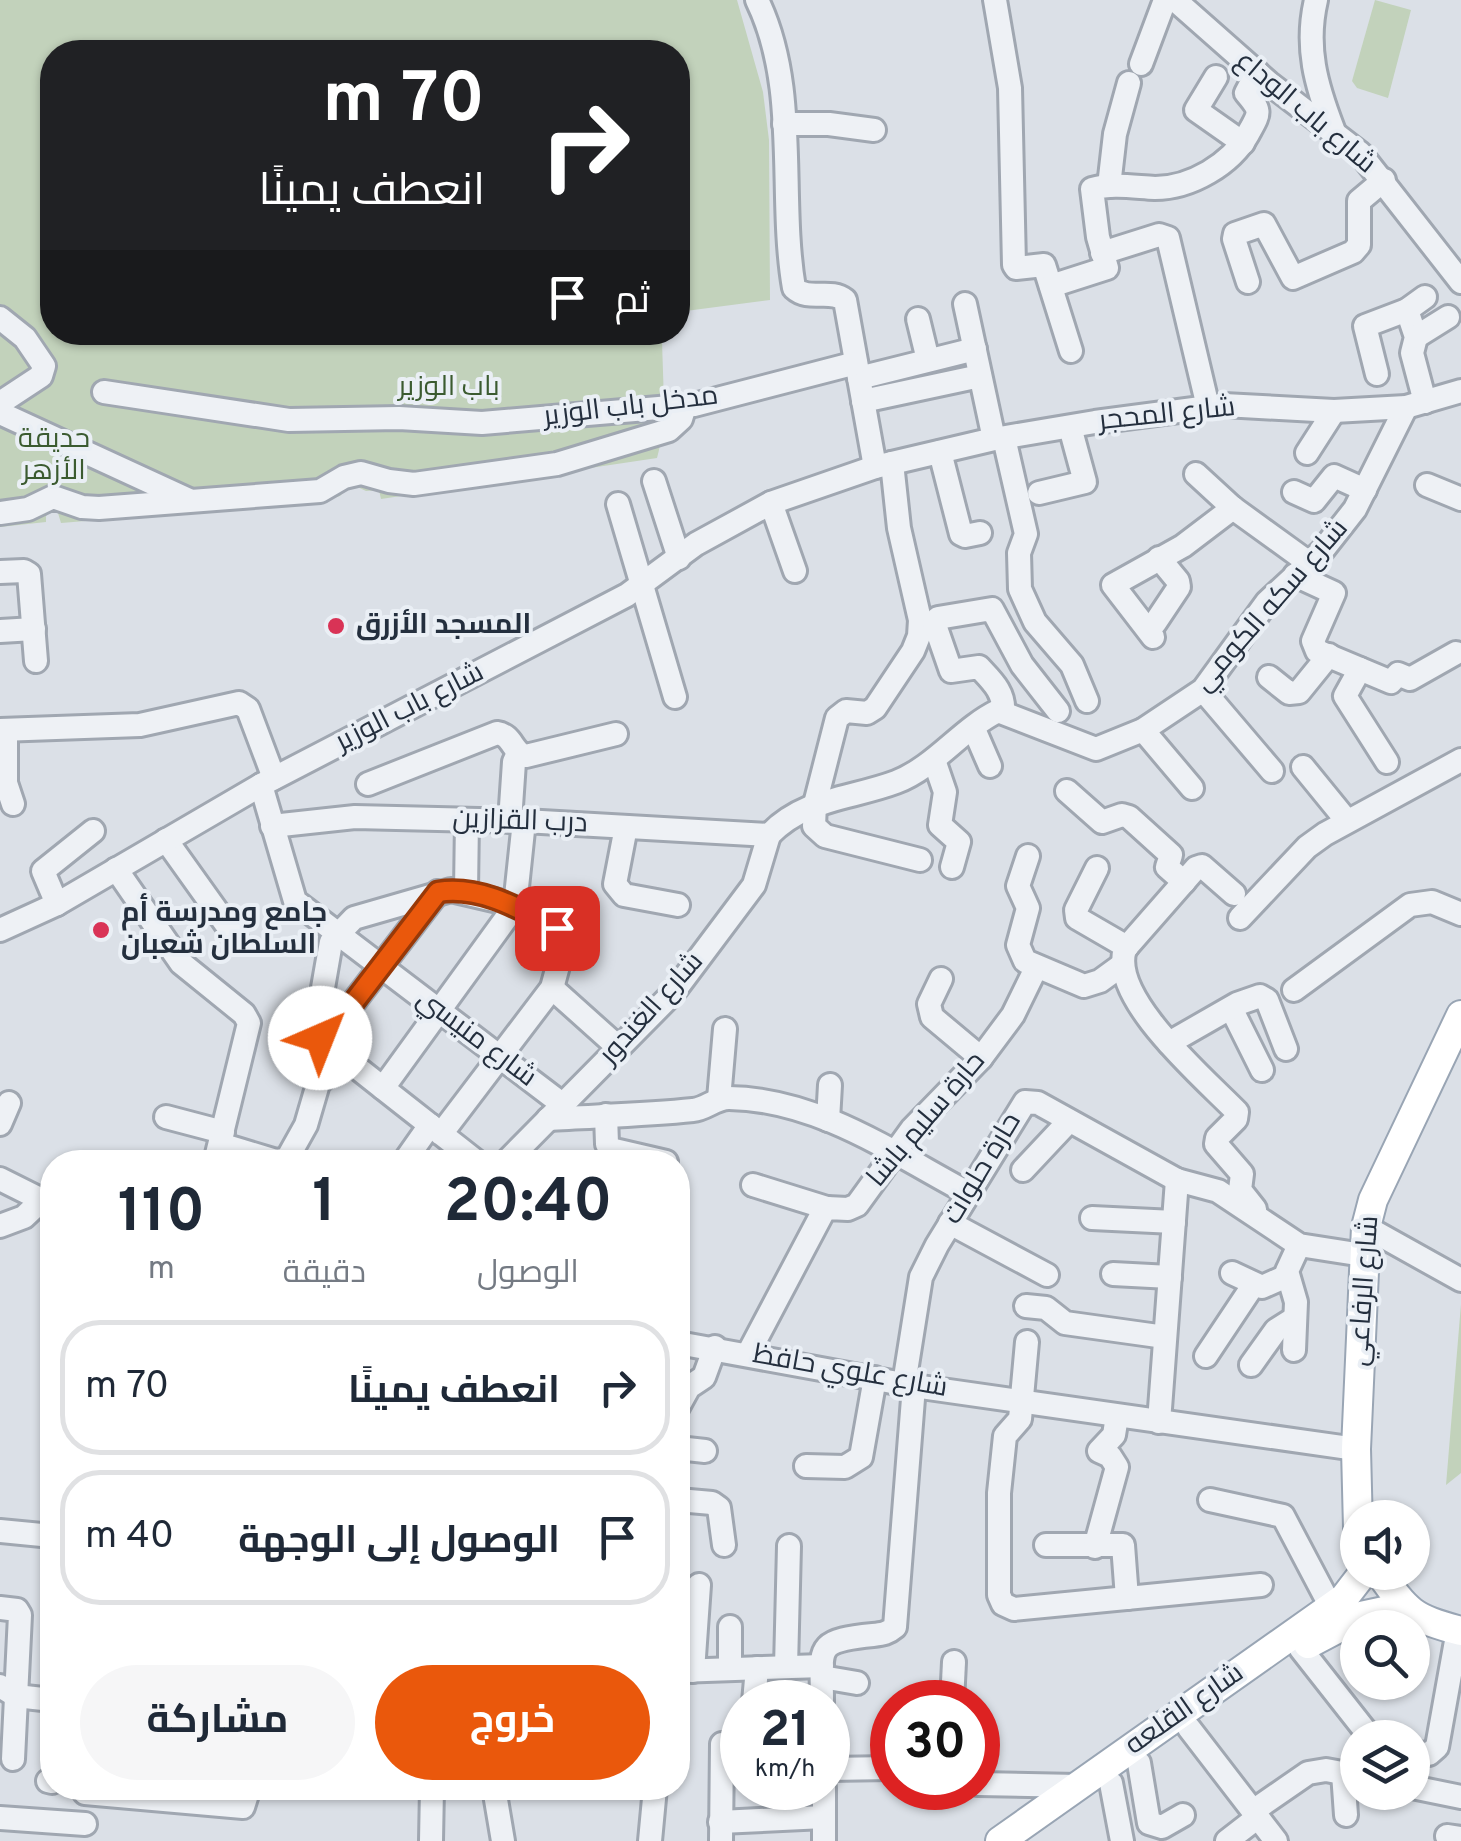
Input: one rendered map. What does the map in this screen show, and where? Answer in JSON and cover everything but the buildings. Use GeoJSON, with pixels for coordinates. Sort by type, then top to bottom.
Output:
{"type":"FeatureCollection","features":[{"type":"Feature","properties":{"kind":"main road","name":"شارع الرفاعي"},"geometry":{"type":"LineString","coordinates":[[1357,1500],[1364,1241],[1373,1200],[1461,1014]]}},
{"type":"Feature","properties":{"kind":"main road","name":"شارع القلعه"},"geometry":{"type":"LineString","coordinates":[[1000,1841],[1331,1608],[1350,1590]]}},
{"type":"Feature","properties":{"kind":"main road"},"geometry":{"type":"LineString","coordinates":[[1392,1590],[1404,1607],[1425,1621],[1459,1630]]}},
{"type":"Feature","properties":{"kind":"main road","name":"شارع القلعه"},"geometry":{"type":"LineString","coordinates":[[1029,1841],[1301,1649],[1361,1616],[1404,1607]]}},
{"type":"Feature","properties":{"kind":"street"},"geometry":{"type":"LineString","coordinates":[[757,0],[772,41],[784,124],[794,288],[803,295],[837,294],[845,300],[859,380],[884,465],[920,620],[913,651],[876,708],[867,712],[846,711],[837,718],[815,804],[814,826],[825,836],[920,860]]}},
{"type":"Feature","properties":{"kind":"street"},"geometry":{"type":"LineString","coordinates":[[995,0],[1010,88],[1014,265],[1044,265],[1071,351]]}},
{"type":"Feature","properties":{"kind":"street"},"geometry":{"type":"LineString","coordinates":[[1109,186],[1115,134],[1164,0]]}},
{"type":"Feature","properties":{"kind":"street","name":"شارع باب الوداع"},"geometry":{"type":"LineString","coordinates":[[1175,0],[1257,72],[1360,152],[1461,282]]}},
{"type":"Feature","properties":{"kind":"street"},"geometry":{"type":"LineString","coordinates":[[1316,0],[1310,26],[1311,59],[1318,92],[1333,129]]}},
{"type":"Feature","properties":{"kind":"street"},"geometry":{"type":"LineString","coordinates":[[1051,286],[1107,268],[1091,192],[1095,187],[1154,188],[1186,183],[1213,169],[1242,143],[1259,112],[1246,93],[1257,72]]}},
{"type":"Feature","properties":{"kind":"street"},"geometry":{"type":"LineString","coordinates":[[1216,77],[1196,110],[1242,143]]}},
{"type":"Feature","properties":{"kind":"street"},"geometry":{"type":"LineString","coordinates":[[784,124],[874,130]]}},
{"type":"Feature","properties":{"kind":"street"},"geometry":{"type":"LineString","coordinates":[[1248,282],[1235,234],[1264,224],[1293,278],[1353,252],[1359,244],[1360,200],[1384,180]]}},
{"type":"Feature","properties":{"kind":"street"},"geometry":{"type":"LineString","coordinates":[[1102,253],[1159,235],[1168,238],[1208,407]]}},
{"type":"Feature","properties":{"kind":"street"},"geometry":{"type":"LineString","coordinates":[[1378,374],[1365,326],[1416,303],[1412,353],[1416,405]]}},
{"type":"Feature","properties":{"kind":"street"},"geometry":{"type":"LineString","coordinates":[[965,304],[980,376],[1026,534],[1020,553],[1020,590],[1035,622],[1072,664],[1087,701]]}},
{"type":"Feature","properties":{"kind":"street"},"geometry":{"type":"LineString","coordinates":[[1416,337],[1448,317]]}},
{"type":"Feature","properties":{"kind":"street"},"geometry":{"type":"LineString","coordinates":[[0,318],[25,338],[40,357],[44,371],[0,403]]}},
{"type":"Feature","properties":{"kind":"street"},"geometry":{"type":"LineString","coordinates":[[918,319],[928,360]]}},
{"type":"Feature","properties":{"kind":"street"},"geometry":{"type":"LineString","coordinates":[[859,380],[975,349]]}},
{"type":"Feature","properties":{"kind":"street"},"geometry":{"type":"LineString","coordinates":[[859,380],[980,376]]}},
{"type":"Feature","properties":{"kind":"street","name":"مدخل باب الوزير"},"geometry":{"type":"LineString","coordinates":[[104,392],[290,420],[400,418],[482,423],[686,406],[859,380]]}},
{"type":"Feature","properties":{"kind":"street","name":"شارع المحجر"},"geometry":{"type":"LineString","coordinates":[[884,465],[999,438],[1208,407],[1334,410],[1416,405],[1461,391]]}},
{"type":"Feature","properties":{"kind":"street","name":"شارع سكه الكومي"},"geometry":{"type":"LineString","coordinates":[[1002,712],[1096,749],[1142,730],[1203,690],[1268,602],[1337,534],[1416,405]]}},
{"type":"Feature","properties":{"kind":"street"},"geometry":{"type":"LineString","coordinates":[[0,513],[28,509],[53,497],[90,508],[320,491],[360,472],[414,484],[557,464],[670,430],[682,420],[686,406]]}},
{"type":"Feature","properties":{"kind":"street"},"geometry":{"type":"LineString","coordinates":[[1308,454],[1334,410]]}},
{"type":"Feature","properties":{"kind":"street"},"geometry":{"type":"LineString","coordinates":[[0,413],[192,501]]}},
{"type":"Feature","properties":{"kind":"street"},"geometry":{"type":"LineString","coordinates":[[1039,493],[1085,482],[1070,427]]}},
{"type":"Feature","properties":{"kind":"street"},"geometry":{"type":"LineString","coordinates":[[940,452],[960,534],[980,533]]}},
{"type":"Feature","properties":{"kind":"street","name":"شارع باب الوزير"},"geometry":{"type":"LineString","coordinates":[[0,930],[57,904],[267,782],[642,586],[696,544],[771,503],[884,465]]}},
{"type":"Feature","properties":{"kind":"street"},"geometry":{"type":"LineString","coordinates":[[1196,474],[1334,593],[1313,640],[1317,650],[1392,682],[1398,674],[1409,679],[1452,651]]}},
{"type":"Feature","properties":{"kind":"street"},"geometry":{"type":"LineString","coordinates":[[1294,492],[1314,500],[1334,476],[1364,490]]}},
{"type":"Feature","properties":{"kind":"street"},"geometry":{"type":"LineString","coordinates":[[654,481],[679,558]]}},
{"type":"Feature","properties":{"kind":"street"},"geometry":{"type":"LineString","coordinates":[[1427,485],[1461,498]]}},
{"type":"Feature","properties":{"kind":"street"},"geometry":{"type":"LineString","coordinates":[[771,503],[794,571]]}},
{"type":"Feature","properties":{"kind":"street"},"geometry":{"type":"LineString","coordinates":[[618,504],[675,697]]}},
{"type":"Feature","properties":{"kind":"street"},"geometry":{"type":"LineString","coordinates":[[1159,558],[1178,580],[1179,587],[1154,630],[1113,586],[1159,558],[1183,546],[1233,508]]}},
{"type":"Feature","properties":{"kind":"street"},"geometry":{"type":"LineString","coordinates":[[0,572],[28,573],[36,661]]}},
{"type":"Feature","properties":{"kind":"street"},"geometry":{"type":"LineString","coordinates":[[769,835],[790,816],[815,804],[895,782],[934,760],[990,715],[1002,712],[1004,704],[998,687],[979,667],[951,671],[934,622],[938,618],[992,608],[1022,665],[1058,711]]}},
{"type":"Feature","properties":{"kind":"street"},"geometry":{"type":"LineString","coordinates":[[0,631],[34,629]]}},
{"type":"Feature","properties":{"kind":"street"},"geometry":{"type":"LineString","coordinates":[[1269,677],[1288,693],[1299,692],[1329,655]]}},
{"type":"Feature","properties":{"kind":"street"},"geometry":{"type":"LineString","coordinates":[[1360,669],[1345,696],[1387,762]]}},
{"type":"Feature","properties":{"kind":"street"},"geometry":{"type":"LineString","coordinates":[[1203,690],[1272,771]]}},
{"type":"Feature","properties":{"kind":"street","name":"شارع منيسي"},"geometry":{"type":"LineString","coordinates":[[3,730],[140,725],[238,703],[248,709],[267,782],[272,826],[295,901],[500,1058],[555,1112]]}},
{"type":"Feature","properties":{"kind":"street"},"geometry":{"type":"LineString","coordinates":[[974,728],[990,766]]}},
{"type":"Feature","properties":{"kind":"street"},"geometry":{"type":"LineString","coordinates":[[3,730],[6,783],[14,804]]}},
{"type":"Feature","properties":{"kind":"street"},"geometry":{"type":"LineString","coordinates":[[1142,730],[1192,788]]}},
{"type":"Feature","properties":{"kind":"street"},"geometry":{"type":"LineString","coordinates":[[368,784],[497,733],[507,737],[526,756],[616,734]]}},
{"type":"Feature","properties":{"kind":"street"},"geometry":{"type":"LineString","coordinates":[[383,1088],[514,906],[514,762],[518,752]]}},
{"type":"Feature","properties":{"kind":"street"},"geometry":{"type":"LineString","coordinates":[[934,760],[945,792],[940,825],[959,842],[952,867]]}},
{"type":"Feature","properties":{"kind":"street"},"geometry":{"type":"LineString","coordinates":[[1240,918],[1307,847],[1461,760]]}},
{"type":"Feature","properties":{"kind":"street"},"geometry":{"type":"LineString","coordinates":[[1303,766],[1346,822]]}},
{"type":"Feature","properties":{"kind":"street"},"geometry":{"type":"LineString","coordinates":[[1067,791],[1102,822],[1122,815],[1129,817],[1171,854],[1167,866],[1184,882]]}},
{"type":"Feature","properties":{"kind":"street","name":"درب القزازين"},"geometry":{"type":"LineString","coordinates":[[272,826],[355,817],[517,821],[769,835]]}},
{"type":"Feature","properties":{"kind":"street"},"geometry":{"type":"LineString","coordinates":[[466,892],[467,820]]}},
{"type":"Feature","properties":{"kind":"street"},"geometry":{"type":"LineString","coordinates":[[626,827],[616,887],[624,894],[678,904]]}},
{"type":"Feature","properties":{"kind":"street"},"geometry":{"type":"LineString","coordinates":[[57,904],[43,871],[93,831]]}},
{"type":"Feature","properties":{"kind":"street","name":"شارع الغندور"},"geometry":{"type":"LineString","coordinates":[[518,1150],[673,993],[754,885],[769,835]]}},
{"type":"Feature","properties":{"kind":"street"},"geometry":{"type":"LineString","coordinates":[[166,840],[236,938]]}},
{"type":"Feature","properties":{"kind":"street"},"geometry":{"type":"LineString","coordinates":[[1028,856],[1018,886],[1028,911],[1018,945],[1025,961],[1036,968],[1084,986],[1100,981],[1124,956],[1196,868],[1202,866],[1234,894]]}},
{"type":"Feature","properties":{"kind":"street"},"geometry":{"type":"LineString","coordinates":[[1096,868],[1076,910],[1077,918],[1124,956],[1144,1018],[1237,1112],[1236,1119],[1216,1144],[1242,1174],[1240,1190],[1266,1224]]}},
{"type":"Feature","properties":{"kind":"street"},"geometry":{"type":"LineString","coordinates":[[116,869],[182,963],[250,1022],[219,1146],[166,1117]]}},
{"type":"Feature","properties":{"kind":"street"},"geometry":{"type":"LineString","coordinates":[[324,1041],[438,892]]}},
{"type":"Feature","properties":{"kind":"street"},"geometry":{"type":"LineString","coordinates":[[416,1150],[436,1130],[500,1058],[552,988],[564,946],[564,935],[557,928],[514,906],[466,892],[438,892],[354,918],[331,942],[316,1023],[317,1034],[324,1041],[436,1130],[462,1150]]}},
{"type":"Feature","properties":{"kind":"street"},"geometry":{"type":"LineString","coordinates":[[1294,990],[1410,905],[1432,902],[1461,914]]}},
{"type":"Feature","properties":{"kind":"street","name":"حارة سليم باشا"},"geometry":{"type":"LineString","coordinates":[[827,1208],[854,1208],[912,1129],[981,1058],[1013,1015],[1036,968]]}},
{"type":"Feature","properties":{"kind":"street"},"geometry":{"type":"LineString","coordinates":[[941,979],[929,1004],[932,1017],[981,1058]]}},
{"type":"Feature","properties":{"kind":"street"},"geometry":{"type":"LineString","coordinates":[[552,988],[620,1048]]}},
{"type":"Feature","properties":{"kind":"street"},"geometry":{"type":"LineString","coordinates":[[1169,1042],[1251,998],[1264,996],[1286,1049]]}},
{"type":"Feature","properties":{"kind":"street"},"geometry":{"type":"LineString","coordinates":[[1231,1008],[1262,1070]]}},
{"type":"Feature","properties":{"kind":"street"},"geometry":{"type":"LineString","coordinates":[[719,1099],[726,1029]]}},
{"type":"Feature","properties":{"kind":"street"},"geometry":{"type":"LineString","coordinates":[[294,1150],[318,1084],[344,1057]]}},
{"type":"Feature","properties":{"kind":"street"},"geometry":{"type":"LineString","coordinates":[[828,1120],[830,1085]]}},
{"type":"Feature","properties":{"kind":"street"},"geometry":{"type":"LineString","coordinates":[[555,1112],[606,1115],[696,1110],[719,1099],[784,1106],[828,1120],[968,1193]]}},
{"type":"Feature","properties":{"kind":"street","name":"حارة حلوات"},"geometry":{"type":"LineString","coordinates":[[822,1672],[824,1650],[836,1639],[884,1634],[895,1627],[909,1385],[921,1277],[1021,1104],[1034,1102],[1177,1180],[1208,1186],[1299,1245]]}},
{"type":"Feature","properties":{"kind":"street"},"geometry":{"type":"LineString","coordinates":[[606,1115],[608,1146],[615,1150]]}},
{"type":"Feature","properties":{"kind":"street"},"geometry":{"type":"LineString","coordinates":[[1023,1170],[1069,1121]]}},
{"type":"Feature","properties":{"kind":"street"},"geometry":{"type":"LineString","coordinates":[[0,1178],[40,1198]]}},
{"type":"Feature","properties":{"kind":"street"},"geometry":{"type":"LineString","coordinates":[[1158,1422],[1177,1180]]}},
{"type":"Feature","properties":{"kind":"street"},"geometry":{"type":"LineString","coordinates":[[748,1354],[827,1208],[753,1185]]}},
{"type":"Feature","properties":{"kind":"street"},"geometry":{"type":"LineString","coordinates":[[0,1226],[40,1207]]}},
{"type":"Feature","properties":{"kind":"street"},"geometry":{"type":"LineString","coordinates":[[1092,1218],[1174,1222]]}},
{"type":"Feature","properties":{"kind":"street"},"geometry":{"type":"LineString","coordinates":[[950,1223],[1047,1275]]}},
{"type":"Feature","properties":{"kind":"street"},"geometry":{"type":"LineString","coordinates":[[1232,1273],[1266,1288],[1287,1276],[1299,1245],[1364,1241],[1461,1280]]}},
{"type":"Feature","properties":{"kind":"street"},"geometry":{"type":"LineString","coordinates":[[1113,1274],[1170,1277]]}},
{"type":"Feature","properties":{"kind":"street"},"geometry":{"type":"LineString","coordinates":[[1287,1276],[1295,1297],[1294,1350]]}},
{"type":"Feature","properties":{"kind":"street"},"geometry":{"type":"LineString","coordinates":[[1206,1356],[1254,1284]]}},
{"type":"Feature","properties":{"kind":"street"},"geometry":{"type":"LineString","coordinates":[[1026,1306],[1046,1308],[1065,1323],[1165,1337]]}},
{"type":"Feature","properties":{"kind":"street"},"geometry":{"type":"LineString","coordinates":[[1251,1365],[1276,1330],[1295,1318]]}},
{"type":"Feature","properties":{"kind":"street"},"geometry":{"type":"LineString","coordinates":[[1028,1342],[1020,1419],[1005,1436],[999,1493],[999,1595],[1006,1606],[1014,1609],[1261,1584]]}},
{"type":"Feature","properties":{"kind":"street","name":"شارع علوي حافظ"},"geometry":{"type":"LineString","coordinates":[[690,1344],[909,1385],[1356,1449]]}},
{"type":"Feature","properties":{"kind":"street"},"geometry":{"type":"LineString","coordinates":[[690,1388],[704,1377],[715,1348]]}},
{"type":"Feature","properties":{"kind":"street"},"geometry":{"type":"LineString","coordinates":[[806,1466],[845,1467],[861,1457],[876,1378]]}},
{"type":"Feature","properties":{"kind":"street"},"geometry":{"type":"LineString","coordinates":[[1096,1547],[1117,1467],[1110,1456],[1100,1451],[1114,1434],[1118,1416]]}},
{"type":"Feature","properties":{"kind":"street"},"geometry":{"type":"LineString","coordinates":[[690,1449],[705,1450]]}},
{"type":"Feature","properties":{"kind":"street"},"geometry":{"type":"LineString","coordinates":[[1210,1500],[1283,1516],[1331,1608]]}},
{"type":"Feature","properties":{"kind":"street"},"geometry":{"type":"LineString","coordinates":[[690,1501],[712,1503],[719,1508],[724,1546]]}},
{"type":"Feature","properties":{"kind":"street"},"geometry":{"type":"LineString","coordinates":[[0,1531],[40,1535]]}},
{"type":"Feature","properties":{"kind":"street"},"geometry":{"type":"LineString","coordinates":[[1046,1545],[1124,1547],[1127,1598]]}},
{"type":"Feature","properties":{"kind":"street"},"geometry":{"type":"LineString","coordinates":[[786,1667],[788,1546]]}},
{"type":"Feature","properties":{"kind":"street"},"geometry":{"type":"LineString","coordinates":[[690,1631],[699,1584]]}},
{"type":"Feature","properties":{"kind":"street"},"geometry":{"type":"LineString","coordinates":[[0,1608],[20,1611],[8,1691],[13,1758]]}},
{"type":"Feature","properties":{"kind":"street"},"geometry":{"type":"LineString","coordinates":[[730,1627],[730,1669]]}},
{"type":"Feature","properties":{"kind":"street"},"geometry":{"type":"LineString","coordinates":[[1430,1753],[1435,1750],[1453,1702],[1459,1630]]}},
{"type":"Feature","properties":{"kind":"street"},"geometry":{"type":"LineString","coordinates":[[1301,1649],[1357,1720]]}},
{"type":"Feature","properties":{"kind":"street"},"geometry":{"type":"LineString","coordinates":[[953,1680],[954,1662]]}},
{"type":"Feature","properties":{"kind":"street"},"geometry":{"type":"LineString","coordinates":[[690,1672],[786,1667],[822,1672],[857,1683]]}},
{"type":"Feature","properties":{"kind":"street"},"geometry":{"type":"LineString","coordinates":[[756,1680],[757,1668]]}},
{"type":"Feature","properties":{"kind":"street"},"geometry":{"type":"LineString","coordinates":[[822,1672],[822,1680]]}},
{"type":"Feature","properties":{"kind":"street"},"geometry":{"type":"LineString","coordinates":[[8,1691],[40,1698]]}},
{"type":"Feature","properties":{"kind":"street"},"geometry":{"type":"LineString","coordinates":[[1189,1728],[1276,1841]]}},
{"type":"Feature","properties":{"kind":"street"},"geometry":{"type":"LineString","coordinates":[[1140,1763],[1149,1823],[1162,1827],[1183,1815]]}},
{"type":"Feature","properties":{"kind":"street"},"geometry":{"type":"LineString","coordinates":[[1227,1841],[1308,1773],[1340,1773]]}},
{"type":"Feature","properties":{"kind":"street"},"geometry":{"type":"LineString","coordinates":[[1111,1783],[1122,1841]]}},
{"type":"Feature","properties":{"kind":"street"},"geometry":{"type":"LineString","coordinates":[[1000,1784],[1078,1786]]}},
{"type":"Feature","properties":{"kind":"street"},"geometry":{"type":"LineString","coordinates":[[1430,1791],[1461,1797]]}},
{"type":"Feature","properties":{"kind":"street"},"geometry":{"type":"LineString","coordinates":[[0,1818],[85,1832],[85,1800]]}},
{"type":"Feature","properties":{"kind":"street"},"geometry":{"type":"LineString","coordinates":[[173,1800],[243,1808],[245,1800]]}},
{"type":"Feature","properties":{"kind":"street"},"geometry":{"type":"LineString","coordinates":[[431,1841],[432,1800]]}},
{"type":"Feature","properties":{"kind":"street"},"geometry":{"type":"LineString","coordinates":[[496,1800],[503,1841]]}},
{"type":"Feature","properties":{"kind":"street"},"geometry":{"type":"LineString","coordinates":[[650,1841],[654,1800]]}},
{"type":"Feature","properties":{"kind":"street"},"geometry":{"type":"LineString","coordinates":[[824,1810],[824,1841]]}},
{"type":"Feature","properties":{"kind":"street"},"geometry":{"type":"LineString","coordinates":[[1346,1816],[1347,1810]]}},
{"type":"Feature","properties":{"kind":"street"},"geometry":{"type":"LineString","coordinates":[[720,1831],[824,1817]]}},
{"type":"Feature","properties":{"kind":"green space"},"geometry":{"type":"Polygon","coordinates":[[[0,0],[737,0],[763,92],[769,140],[770,300],[690,310],[690,40],[40,40],[40,345],[662,345],[662,427],[657,458],[381,499],[379,490],[366,491],[351,484],[340,496],[318,502],[61,523],[58,513],[51,511],[46,522],[0,527],[0,0]]]}},
{"type":"Feature","properties":{"kind":"green space"},"geometry":{"type":"Polygon","coordinates":[[[1375,0],[1411,10],[1388,98],[1357,88],[1352,81],[1375,0]]]}},
{"type":"Feature","properties":{"kind":"green space"},"geometry":{"type":"Polygon","coordinates":[[[1461,1304],[1461,1473],[1446,1485],[1461,1304]]]}},
{"type":"Feature","properties":{"kind":"place","name":"المسجد الأزرق"},"geometry":{"type":"Point","coordinates":[336,626]}},
{"type":"Feature","properties":{"kind":"place","name":"جامع ومدرسة أم السلطان شعبان"},"geometry":{"type":"Point","coordinates":[101,930]}},
{"type":"Feature","properties":{"kind":"route"},"geometry":{"type":"LineString","coordinates":[[320,1038],[324,1041],[438,892],[466,892],[507,902],[557,928]]}},
{"type":"Feature","properties":{"kind":"park label","name":"باب الوزير"},"geometry":{"type":"Point","coordinates":[449,388]}},
{"type":"Feature","properties":{"kind":"park label","name":"حديقة الأزهر"},"geometry":{"type":"Point","coordinates":[54,456]}}]}
